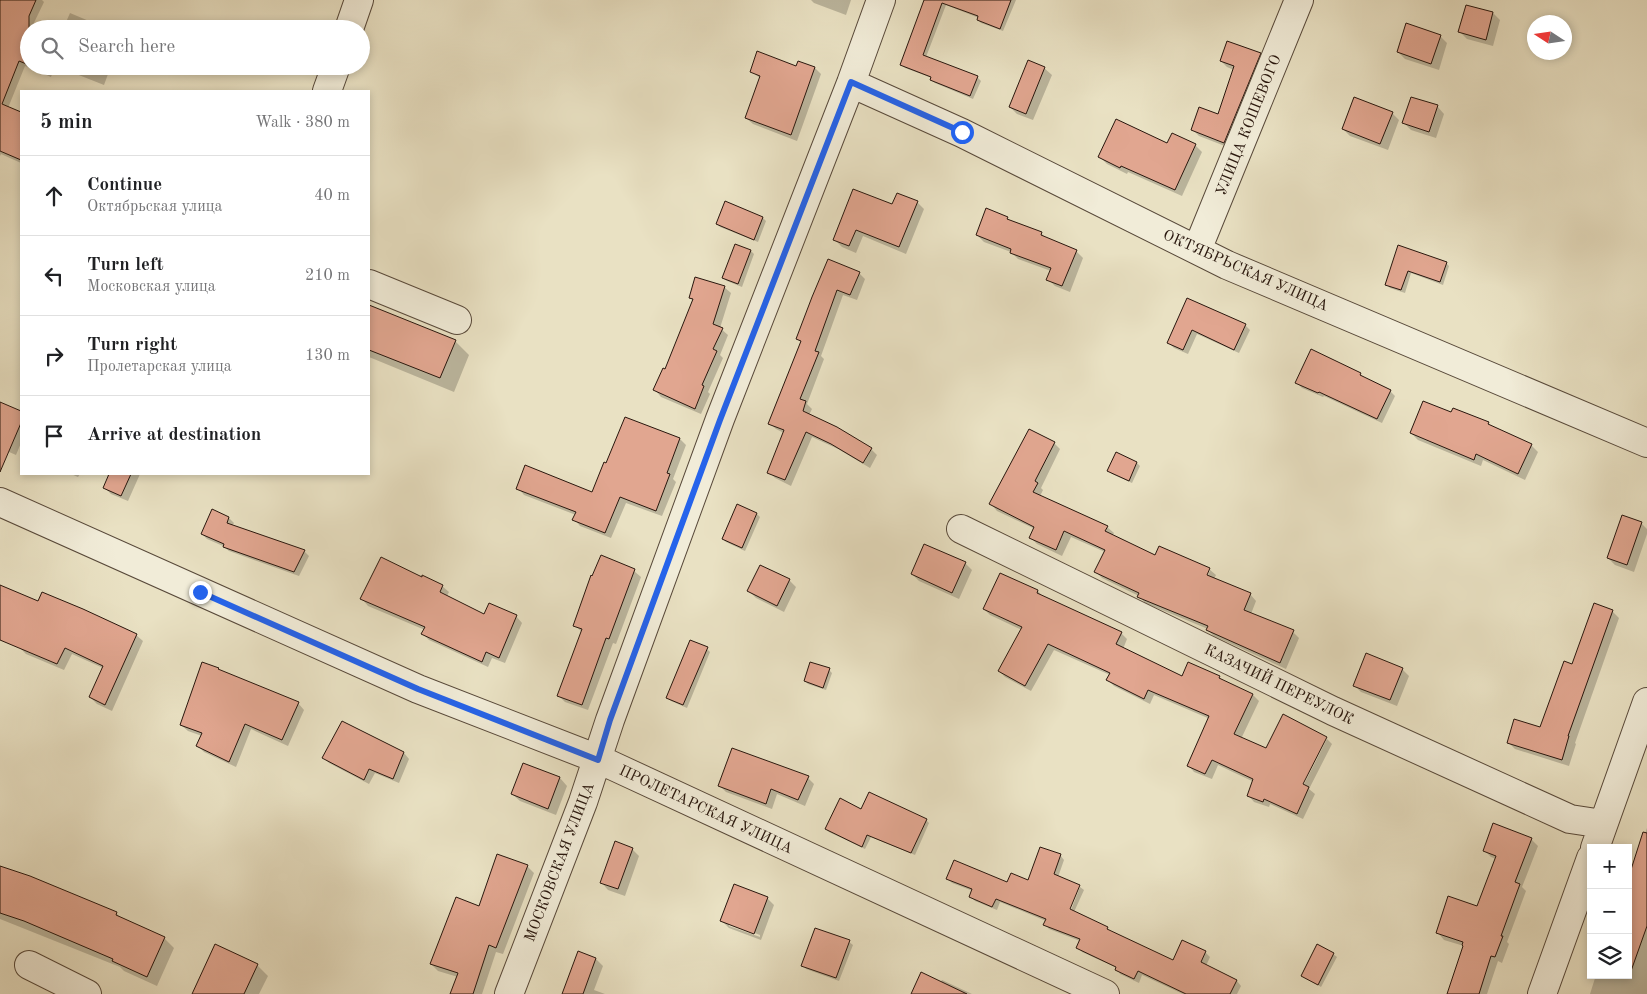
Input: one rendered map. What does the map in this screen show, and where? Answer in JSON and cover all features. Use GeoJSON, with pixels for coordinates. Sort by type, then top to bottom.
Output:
{"type":"FeatureCollection","features":[{"type":"Feature","properties":{"kind":"street"},"geometry":{"type":"LineString","coordinates":[[352,20],[359,0]]}},
{"type":"Feature","properties":{"kind":"street","name":"МОСКОВСКАЯ УЛИЦА"},"geometry":{"type":"LineString","coordinates":[[509,994],[583,802],[610,720],[720,420],[882,0]]}},
{"type":"Feature","properties":{"kind":"street","name":"УЛИЦА КОШЕВОГО"},"geometry":{"type":"LineString","coordinates":[[1198,250],[1299,0]]}},
{"type":"Feature","properties":{"kind":"street"},"geometry":{"type":"LineString","coordinates":[[327,90],[333,75]]}},
{"type":"Feature","properties":{"kind":"street","name":"ОКТЯБРЬСКАЯ УЛИЦА"},"geometry":{"type":"LineString","coordinates":[[851,82],[962,132],[1227,265],[1647,443]]}},
{"type":"Feature","properties":{"kind":"street"},"geometry":{"type":"LineString","coordinates":[[370,284],[457,320]]}},
{"type":"Feature","properties":{"kind":"street","name":"ПРОЛЕТАРСКАЯ УЛИЦА"},"geometry":{"type":"LineString","coordinates":[[0,502],[418,689],[598,760],[1105,994]]}},
{"type":"Feature","properties":{"kind":"street","name":"КАЗАЧИЙ ПЕРЕУЛОК"},"geometry":{"type":"LineString","coordinates":[[961,529],[1333,711],[1570,819],[1599,836]]}},
{"type":"Feature","properties":{"kind":"street"},"geometry":{"type":"LineString","coordinates":[[1599,836],[1647,702]]}},
{"type":"Feature","properties":{"kind":"street"},"geometry":{"type":"LineString","coordinates":[[1542,994],[1587,869]]}},
{"type":"Feature","properties":{"kind":"street"},"geometry":{"type":"LineString","coordinates":[[29,965],[87,994]]}},
{"type":"Feature","properties":{"kind":"building"},"geometry":{"type":"Polygon","coordinates":[[[0,0],[36,0],[29,20],[20,20],[20,61],[2,104],[20,112],[20,160],[0,151],[0,0]]]}},
{"type":"Feature","properties":{"kind":"building"},"geometry":{"type":"Polygon","coordinates":[[[924,0],[1011,0],[1000,29],[977,20],[978,16],[942,3],[923,55],[978,76],[970,96],[930,80],[931,77],[900,65],[924,0]]]}},
{"type":"Feature","properties":{"kind":"building"},"geometry":{"type":"Polygon","coordinates":[[[1466,5],[1493,12],[1486,40],[1458,32],[1466,5]]]}},
{"type":"Feature","properties":{"kind":"building"},"geometry":{"type":"Polygon","coordinates":[[[1406,23],[1441,35],[1431,64],[1397,52],[1406,23]]]}},
{"type":"Feature","properties":{"kind":"building"},"geometry":{"type":"Polygon","coordinates":[[[1227,41],[1261,53],[1224,143],[1191,130],[1199,107],[1218,114],[1234,66],[1220,61],[1227,41]]]}},
{"type":"Feature","properties":{"kind":"building"},"geometry":{"type":"Polygon","coordinates":[[[757,51],[796,66],[798,61],[815,67],[791,135],[745,118],[760,76],[750,72],[757,51]]]}},
{"type":"Feature","properties":{"kind":"building"},"geometry":{"type":"Polygon","coordinates":[[[1028,60],[1045,67],[1026,114],[1009,107],[1028,60]]]}},
{"type":"Feature","properties":{"kind":"building"},"geometry":{"type":"Polygon","coordinates":[[[1354,97],[1393,112],[1380,144],[1342,129],[1354,97]]]}},
{"type":"Feature","properties":{"kind":"building"},"geometry":{"type":"Polygon","coordinates":[[[1411,97],[1438,105],[1429,132],[1402,123],[1411,97]]]}},
{"type":"Feature","properties":{"kind":"building"},"geometry":{"type":"Polygon","coordinates":[[[1116,119],[1167,143],[1172,133],[1196,144],[1175,190],[1098,157],[1116,119]]]}},
{"type":"Feature","properties":{"kind":"building"},"geometry":{"type":"Polygon","coordinates":[[[853,189],[892,204],[897,193],[918,201],[899,247],[856,230],[849,246],[833,240],[853,189]]]}},
{"type":"Feature","properties":{"kind":"building"},"geometry":{"type":"Polygon","coordinates":[[[725,201],[763,217],[754,240],[716,224],[725,201]]]}},
{"type":"Feature","properties":{"kind":"building"},"geometry":{"type":"Polygon","coordinates":[[[986,208],[1008,217],[1007,219],[1042,232],[1041,235],[1077,250],[1062,286],[1046,280],[1051,268],[1010,253],[1011,249],[976,235],[986,208]]]}},
{"type":"Feature","properties":{"kind":"building"},"geometry":{"type":"Polygon","coordinates":[[[735,244],[751,250],[738,284],[722,278],[735,244]]]}},
{"type":"Feature","properties":{"kind":"building"},"geometry":{"type":"Polygon","coordinates":[[[1398,245],[1447,262],[1440,282],[1408,271],[1401,290],[1385,285],[1398,245]]]}},
{"type":"Feature","properties":{"kind":"building"},"geometry":{"type":"Polygon","coordinates":[[[828,259],[860,272],[850,295],[837,290],[815,351],[819,352],[800,399],[806,401],[803,411],[837,427],[872,448],[863,463],[806,432],[785,480],[767,473],[784,430],[768,424],[801,341],[796,339],[828,259]]]}},
{"type":"Feature","properties":{"kind":"building"},"geometry":{"type":"Polygon","coordinates":[[[695,277],[725,286],[713,324],[723,328],[713,349],[717,351],[702,385],[704,386],[695,409],[653,390],[663,368],[665,369],[693,299],[689,298],[695,277]]]}},
{"type":"Feature","properties":{"kind":"building"},"geometry":{"type":"Polygon","coordinates":[[[1187,298],[1246,324],[1234,350],[1192,330],[1183,350],[1167,343],[1187,298]]]}},
{"type":"Feature","properties":{"kind":"building"},"geometry":{"type":"Polygon","coordinates":[[[370,305],[456,340],[440,378],[370,350],[370,305]]]}},
{"type":"Feature","properties":{"kind":"building"},"geometry":{"type":"Polygon","coordinates":[[[1311,349],[1391,390],[1377,419],[1295,383],[1311,349]]]}},
{"type":"Feature","properties":{"kind":"building"},"geometry":{"type":"Polygon","coordinates":[[[1423,401],[1451,412],[1453,408],[1489,422],[1488,424],[1532,444],[1518,474],[1476,454],[1474,460],[1410,433],[1423,401]]]}},
{"type":"Feature","properties":{"kind":"building"},"geometry":{"type":"Polygon","coordinates":[[[0,402],[20,411],[20,425],[0,472],[0,402]]]}},
{"type":"Feature","properties":{"kind":"building"},"geometry":{"type":"Polygon","coordinates":[[[625,417],[680,438],[667,473],[670,474],[656,511],[620,497],[605,533],[572,520],[576,512],[516,489],[525,465],[592,492],[625,417]]]}},
{"type":"Feature","properties":{"kind":"building"},"geometry":{"type":"Polygon","coordinates":[[[1029,429],[1055,442],[1035,481],[1038,483],[1033,492],[1108,526],[1105,531],[1155,555],[1159,546],[1210,568],[1207,575],[1251,593],[1244,610],[1294,630],[1280,663],[1206,630],[1208,626],[1137,597],[1139,593],[1094,572],[1105,550],[1064,531],[1056,550],[1029,538],[1034,527],[989,504],[1029,429]]]}},
{"type":"Feature","properties":{"kind":"building"},"geometry":{"type":"Polygon","coordinates":[[[1116,452],[1137,462],[1129,481],[1107,471],[1116,452]]]}},
{"type":"Feature","properties":{"kind":"building"},"geometry":{"type":"Polygon","coordinates":[[[109,475],[131,475],[121,496],[103,488],[109,475]]]}},
{"type":"Feature","properties":{"kind":"building"},"geometry":{"type":"Polygon","coordinates":[[[737,504],[757,513],[742,548],[722,539],[737,504]]]}},
{"type":"Feature","properties":{"kind":"building"},"geometry":{"type":"Polygon","coordinates":[[[212,509],[229,517],[227,523],[305,550],[294,572],[223,547],[224,544],[201,534],[212,509]]]}},
{"type":"Feature","properties":{"kind":"building"},"geometry":{"type":"Polygon","coordinates":[[[1622,515],[1642,522],[1627,565],[1607,558],[1622,515]]]}},
{"type":"Feature","properties":{"kind":"building"},"geometry":{"type":"Polygon","coordinates":[[[924,544],[966,562],[952,593],[911,574],[924,544]]]}},
{"type":"Feature","properties":{"kind":"building"},"geometry":{"type":"Polygon","coordinates":[[[601,555],[635,569],[609,639],[606,638],[582,705],[557,696],[582,629],[573,626],[591,575],[601,555]]]}},
{"type":"Feature","properties":{"kind":"building"},"geometry":{"type":"Polygon","coordinates":[[[381,557],[443,585],[440,592],[484,614],[489,603],[517,615],[499,658],[486,652],[482,662],[421,634],[425,627],[360,599],[381,557]]]}},
{"type":"Feature","properties":{"kind":"building"},"geometry":{"type":"Polygon","coordinates":[[[760,565],[790,579],[777,606],[747,591],[760,565]]]}},
{"type":"Feature","properties":{"kind":"building"},"geometry":{"type":"Polygon","coordinates":[[[1000,573],[1038,590],[1037,593],[1122,632],[1116,644],[1182,676],[1188,662],[1220,676],[1219,678],[1253,694],[1234,734],[1266,748],[1283,714],[1327,737],[1303,784],[1309,787],[1297,814],[1264,799],[1263,802],[1247,796],[1253,779],[1212,760],[1205,774],[1187,766],[1209,716],[1148,690],[1144,699],[1106,680],[1110,673],[1048,644],[1025,686],[998,671],[1022,627],[983,609],[1000,573]]]}},
{"type":"Feature","properties":{"kind":"building"},"geometry":{"type":"Polygon","coordinates":[[[0,585],[38,601],[42,592],[137,634],[105,705],[89,697],[103,666],[65,648],[57,664],[0,640],[0,585]]]}},
{"type":"Feature","properties":{"kind":"building"},"geometry":{"type":"Polygon","coordinates":[[[1594,603],[1613,610],[1568,736],[1562,760],[1507,743],[1514,719],[1540,727],[1564,661],[1572,664],[1594,603]]]}},
{"type":"Feature","properties":{"kind":"building"},"geometry":{"type":"Polygon","coordinates":[[[690,640],[708,647],[683,705],[666,698],[690,640]]]}},
{"type":"Feature","properties":{"kind":"building"},"geometry":{"type":"Polygon","coordinates":[[[1366,653],[1403,668],[1390,700],[1353,686],[1366,653]]]}},
{"type":"Feature","properties":{"kind":"building"},"geometry":{"type":"Polygon","coordinates":[[[202,662],[299,702],[282,740],[245,724],[229,762],[196,746],[202,733],[180,725],[202,662]]]}},
{"type":"Feature","properties":{"kind":"building"},"geometry":{"type":"Polygon","coordinates":[[[810,662],[830,668],[823,688],[804,681],[810,662]]]}},
{"type":"Feature","properties":{"kind":"building"},"geometry":{"type":"Polygon","coordinates":[[[342,721],[404,752],[393,779],[369,769],[364,780],[322,758],[342,721]]]}},
{"type":"Feature","properties":{"kind":"building"},"geometry":{"type":"Polygon","coordinates":[[[732,748],[809,776],[798,800],[771,789],[766,804],[718,786],[732,748]]]}},
{"type":"Feature","properties":{"kind":"building"},"geometry":{"type":"Polygon","coordinates":[[[523,763],[560,777],[548,809],[511,794],[523,763]]]}},
{"type":"Feature","properties":{"kind":"building"},"geometry":{"type":"Polygon","coordinates":[[[869,792],[927,819],[911,853],[867,835],[862,847],[825,829],[840,798],[861,809],[869,792]]]}},
{"type":"Feature","properties":{"kind":"building"},"geometry":{"type":"Polygon","coordinates":[[[1493,823],[1532,838],[1515,882],[1520,884],[1501,936],[1503,936],[1495,957],[1491,956],[1479,994],[1447,994],[1463,942],[1436,933],[1448,896],[1477,906],[1496,856],[1483,851],[1493,823]]]}},
{"type":"Feature","properties":{"kind":"building"},"geometry":{"type":"Polygon","coordinates":[[[1643,832],[1647,833],[1647,926],[1632,968],[1632,889],[1632,866],[1643,832]]]}},
{"type":"Feature","properties":{"kind":"building"},"geometry":{"type":"Polygon","coordinates":[[[615,841],[633,848],[618,889],[600,883],[615,841]]]}},
{"type":"Feature","properties":{"kind":"building"},"geometry":{"type":"Polygon","coordinates":[[[1040,847],[1061,854],[1054,874],[1080,885],[1070,909],[1108,927],[1107,929],[1173,960],[1182,940],[1206,951],[1201,962],[1237,980],[1230,994],[1186,994],[1138,971],[1134,979],[1115,970],[1116,967],[1076,948],[1080,939],[1043,925],[1046,919],[996,899],[992,907],[969,897],[972,889],[946,879],[954,860],[1007,882],[1011,873],[1028,880],[1040,847]]]}},
{"type":"Feature","properties":{"kind":"building"},"geometry":{"type":"Polygon","coordinates":[[[497,854],[528,865],[496,948],[489,945],[473,994],[450,994],[458,973],[430,964],[456,897],[479,906],[497,854]]]}},
{"type":"Feature","properties":{"kind":"building"},"geometry":{"type":"Polygon","coordinates":[[[0,866],[30,876],[117,912],[116,915],[165,937],[147,977],[112,961],[113,959],[24,921],[0,913],[0,866]]]}},
{"type":"Feature","properties":{"kind":"building"},"geometry":{"type":"Polygon","coordinates":[[[734,884],[768,897],[754,934],[720,921],[734,884]]]}},
{"type":"Feature","properties":{"kind":"building"},"geometry":{"type":"Polygon","coordinates":[[[815,928],[850,940],[836,978],[801,966],[815,928]]]}},
{"type":"Feature","properties":{"kind":"building"},"geometry":{"type":"Polygon","coordinates":[[[215,944],[258,964],[244,994],[192,994],[215,944]]]}},
{"type":"Feature","properties":{"kind":"building"},"geometry":{"type":"Polygon","coordinates":[[[1317,944],[1334,953],[1318,985],[1301,976],[1317,944]]]}},
{"type":"Feature","properties":{"kind":"building"},"geometry":{"type":"Polygon","coordinates":[[[578,951],[596,958],[583,994],[562,994],[578,951]]]}},
{"type":"Feature","properties":{"kind":"building"},"geometry":{"type":"Polygon","coordinates":[[[921,972],[967,994],[911,994],[921,972]]]}},
{"type":"Feature","properties":{"kind":"route"},"geometry":{"type":"LineString","coordinates":[[200,592],[418,689],[598,760],[610,720],[720,420],[851,82],[962,132]]}}]}
